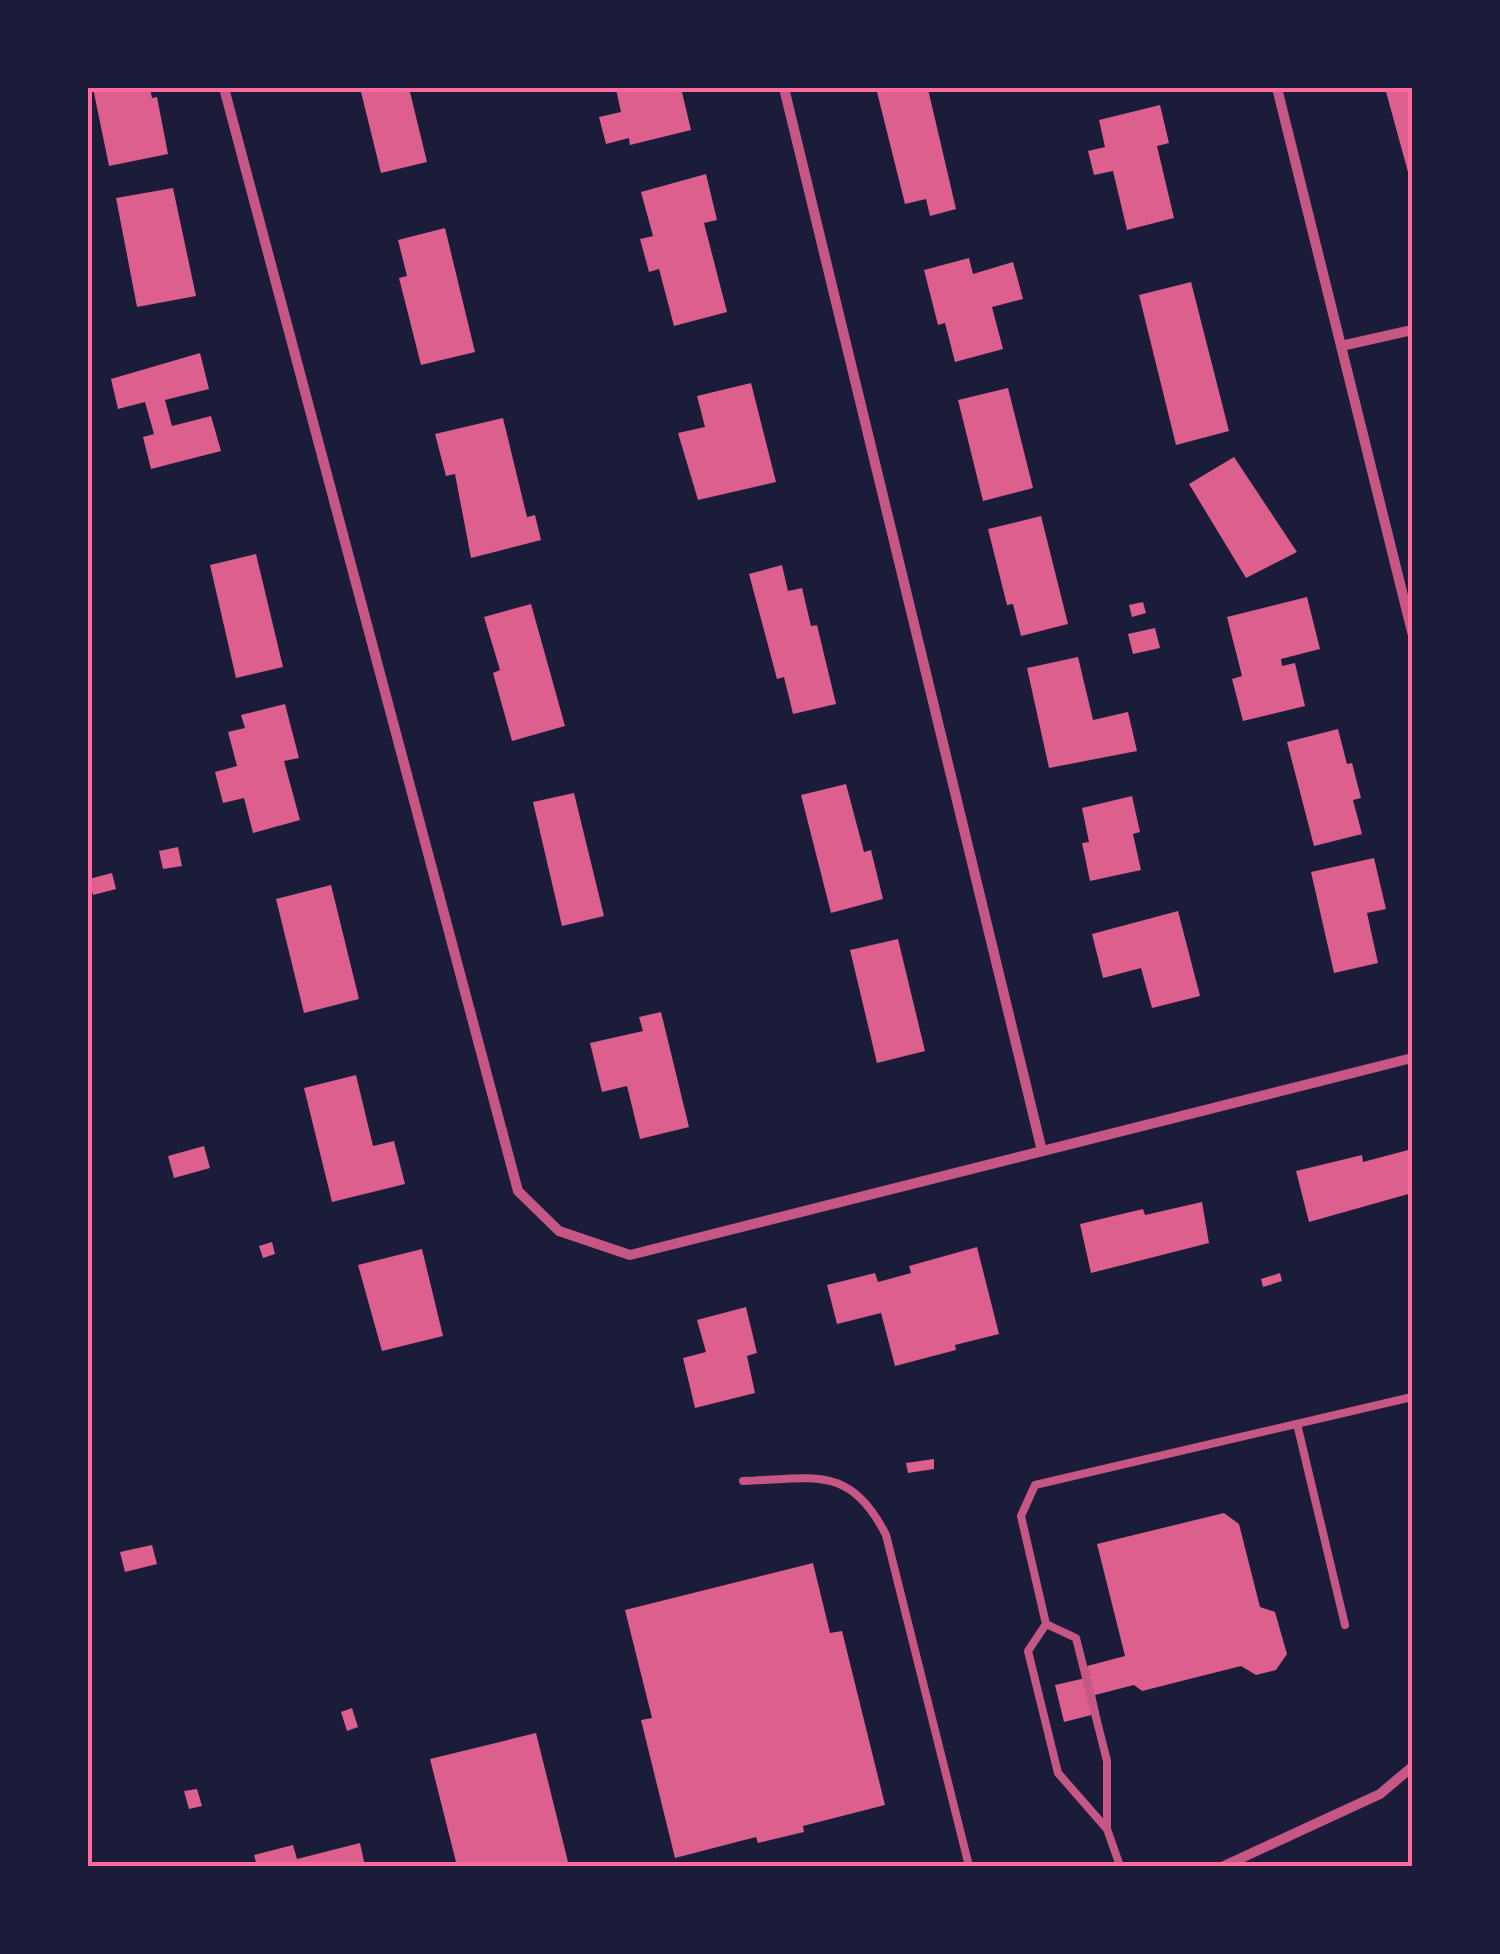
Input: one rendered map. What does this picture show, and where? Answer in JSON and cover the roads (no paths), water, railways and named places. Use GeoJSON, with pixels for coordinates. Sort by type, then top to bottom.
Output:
{"type":"FeatureCollection","features":[{"type":"Feature","properties":{"kind":"street"},"geometry":{"type":"LineString","coordinates":[[224,88],[518,1191],[559,1231],[630,1255],[1412,1058]]}},
{"type":"Feature","properties":{"kind":"street"},"geometry":{"type":"LineString","coordinates":[[784,88],[1042,1151]]}},
{"type":"Feature","properties":{"kind":"street"},"geometry":{"type":"LineString","coordinates":[[1277,88],[1412,632]]}},
{"type":"Feature","properties":{"kind":"street"},"geometry":{"type":"LineString","coordinates":[[1341,346],[1412,330]]}},
{"type":"Feature","properties":{"kind":"street"},"geometry":{"type":"LineString","coordinates":[[1224,1866],[1380,1794],[1412,1768]]}},
{"type":"Feature","properties":{"kind":"lane"},"geometry":{"type":"LineString","coordinates":[[1107,1829],[1058,1772],[1028,1651],[1046,1624],[1021,1516],[1035,1485],[1412,1397]]}},
{"type":"Feature","properties":{"kind":"lane"},"geometry":{"type":"LineString","coordinates":[[1297,1424],[1345,1625]]}},
{"type":"Feature","properties":{"kind":"lane"},"geometry":{"type":"LineString","coordinates":[[743,1481],[830,1478],[850,1488],[873,1510],[886,1536],[968,1866]]}},
{"type":"Feature","properties":{"kind":"lane"},"geometry":{"type":"LineString","coordinates":[[1046,1624],[1076,1638],[1107,1761],[1107,1829],[1120,1866]]}}]}
